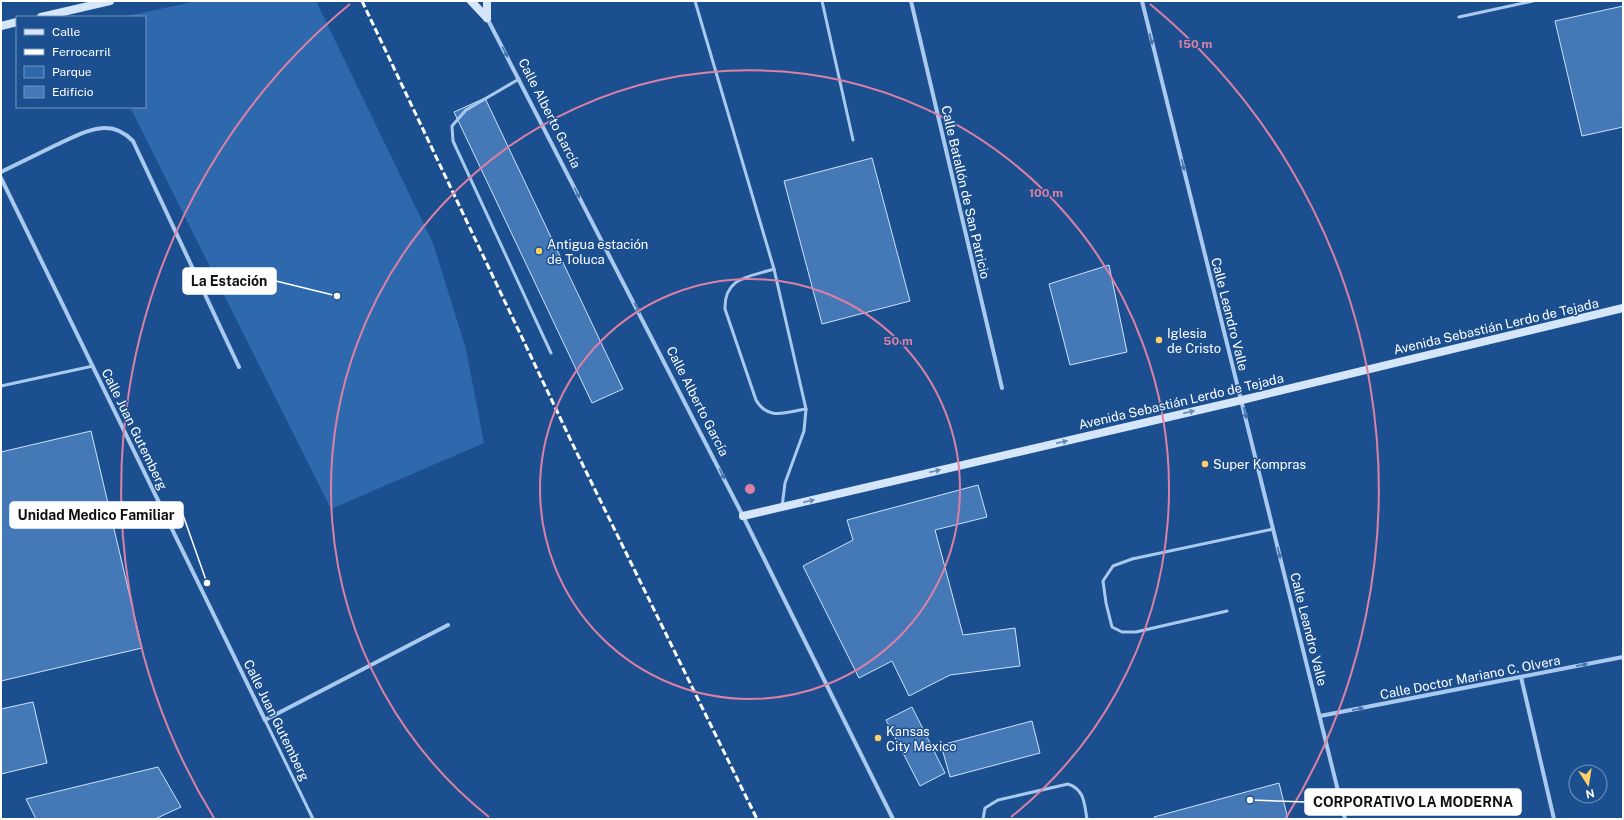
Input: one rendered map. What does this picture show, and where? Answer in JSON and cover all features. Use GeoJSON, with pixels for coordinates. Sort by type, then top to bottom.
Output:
{"type":"FeatureCollection","features":[{"type":"Feature","properties":{"kind":"main road"},"geometry":{"type":"LineString","coordinates":[[45,16],[110,1]]}},
{"type":"Feature","properties":{"kind":"main road","name":"Calle Alberto García"},"geometry":{"type":"LineString","coordinates":[[471,1],[487,18]]}},
{"type":"Feature","properties":{"kind":"main road"},"geometry":{"type":"LineString","coordinates":[[487,1],[487,18]]}},
{"type":"Feature","properties":{"kind":"main road"},"geometry":{"type":"LineString","coordinates":[[1,26],[16,22]]}},
{"type":"Feature","properties":{"kind":"main road","name":"Avenida Sebastián Lerdo de Tejada"},"geometry":{"type":"LineString","coordinates":[[744,516],[1242,400],[1623,308]]}},
{"type":"Feature","properties":{"kind":"street","name":"Calle Batallón de San Patricio"},"geometry":{"type":"LineString","coordinates":[[911,1],[1002,388]]}},
{"type":"Feature","properties":{"kind":"street","name":"Calle Leandro Valle"},"geometry":{"type":"LineString","coordinates":[[1142,1],[1345,819]]}},
{"type":"Feature","properties":{"kind":"street","name":"Calle Alberto García"},"geometry":{"type":"LineString","coordinates":[[487,18],[744,516],[893,819]]}},
{"type":"Feature","properties":{"kind":"street"},"geometry":{"type":"LineString","coordinates":[[1,172],[76,136],[92,130],[107,128],[126,135],[133,141],[239,367]]}},
{"type":"Feature","properties":{"kind":"street","name":"Calle Juan Gutemberg"},"geometry":{"type":"LineString","coordinates":[[1,178],[265,720]]}},
{"type":"Feature","properties":{"kind":"street"},"geometry":{"type":"LineString","coordinates":[[265,720],[448,625]]}},
{"type":"Feature","properties":{"kind":"street","name":"Calle Doctor Mariano C. Olvera"},"geometry":{"type":"LineString","coordinates":[[1320,716],[1623,657]]}},
{"type":"Feature","properties":{"kind":"street"},"geometry":{"type":"LineString","coordinates":[[1521,677],[1554,819]]}},
{"type":"Feature","properties":{"kind":"lane"},"geometry":{"type":"LineString","coordinates":[[695,1],[774,269],[806,409],[804,431],[785,483],[782,507]]}},
{"type":"Feature","properties":{"kind":"lane"},"geometry":{"type":"LineString","coordinates":[[822,1],[853,140]]}},
{"type":"Feature","properties":{"kind":"lane"},"geometry":{"type":"LineString","coordinates":[[1459,17],[1533,1]]}},
{"type":"Feature","properties":{"kind":"lane"},"geometry":{"type":"LineString","coordinates":[[519,79],[466,110],[452,126],[453,141],[552,353]]}},
{"type":"Feature","properties":{"kind":"lane"},"geometry":{"type":"LineString","coordinates":[[774,269],[735,282],[728,289],[725,299],[725,309],[756,400],[760,407],[766,412],[773,414],[806,409]]}},
{"type":"Feature","properties":{"kind":"lane"},"geometry":{"type":"LineString","coordinates":[[1,386],[93,366]]}},
{"type":"Feature","properties":{"kind":"lane"},"geometry":{"type":"LineString","coordinates":[[1227,611],[1136,632],[1122,632],[1112,628],[1102,581],[1113,566],[1132,559],[1273,529]]}},
{"type":"Feature","properties":{"kind":"lane","name":"Calle Juan Gutemberg"},"geometry":{"type":"LineString","coordinates":[[265,720],[314,819]]}},
{"type":"Feature","properties":{"kind":"lane"},"geometry":{"type":"LineString","coordinates":[[983,819],[985,808],[998,800],[1068,784],[1076,787],[1081,793],[1087,819]]}},
{"type":"Feature","properties":{"kind":"green space"},"geometry":{"type":"Polygon","coordinates":[[[197,1],[316,1],[433,243],[466,349],[484,443],[331,509],[130,108],[146,108],[146,16],[127,16],[197,1]]]}},
{"type":"Feature","properties":{"kind":"building"},"geometry":{"type":"Polygon","coordinates":[[[1623,6],[1623,127],[1582,136],[1555,21],[1623,6]]]}},
{"type":"Feature","properties":{"kind":"building","name":"Antigua estación de Toluca"},"geometry":{"type":"Polygon","coordinates":[[[485,98],[623,389],[592,403],[454,112],[485,98]]]}},
{"type":"Feature","properties":{"kind":"building"},"geometry":{"type":"Polygon","coordinates":[[[872,158],[910,301],[822,324],[784,181],[872,158]]]}},
{"type":"Feature","properties":{"kind":"building"},"geometry":{"type":"Polygon","coordinates":[[[1109,265],[1127,352],[1070,365],[1049,284],[1109,265]]]}},
{"type":"Feature","properties":{"kind":"building"},"geometry":{"type":"Polygon","coordinates":[[[91,431],[142,648],[1,681],[1,452],[91,431]]]}},
{"type":"Feature","properties":{"kind":"building"},"geometry":{"type":"Polygon","coordinates":[[[978,485],[987,517],[935,530],[963,635],[1015,628],[1020,666],[950,675],[909,696],[892,661],[859,678],[803,566],[853,540],[847,520],[978,485]]]}},
{"type":"Feature","properties":{"kind":"building"},"geometry":{"type":"Polygon","coordinates":[[[33,702],[47,763],[1,774],[1,709],[33,702]]]}},
{"type":"Feature","properties":{"kind":"building"},"geometry":{"type":"Polygon","coordinates":[[[912,707],[945,773],[920,786],[886,720],[912,707]]]}},
{"type":"Feature","properties":{"kind":"building"},"geometry":{"type":"Polygon","coordinates":[[[1032,721],[1040,753],[950,777],[941,745],[1032,721]]]}},
{"type":"Feature","properties":{"kind":"building"},"geometry":{"type":"Polygon","coordinates":[[[158,767],[181,807],[155,819],[36,819],[26,799],[158,767]]]}},
{"type":"Feature","properties":{"kind":"building"},"geometry":{"type":"Polygon","coordinates":[[[1279,783],[1288,819],[1155,819],[1154,817],[1279,783]]]}},
{"type":"Feature","properties":{"kind":"railway"},"geometry":{"type":"LineString","coordinates":[[362,1],[574,447],[757,819]]}},
{"type":"Feature","properties":{"kind":"place","name":"Antigua estación de Toluca"},"geometry":{"type":"Point","coordinates":[539,251]}},
{"type":"Feature","properties":{"kind":"place","name":"La Estación"},"geometry":{"type":"Point","coordinates":[337,296]}},
{"type":"Feature","properties":{"kind":"place","name":"Iglesia de Cristo"},"geometry":{"type":"Point","coordinates":[1159,340]}},
{"type":"Feature","properties":{"kind":"place","name":"Super Kompras"},"geometry":{"type":"Point","coordinates":[1205,464]}},
{"type":"Feature","properties":{"kind":"place","name":"Unidad Medico Familiar"},"geometry":{"type":"Point","coordinates":[207,583]}},
{"type":"Feature","properties":{"kind":"place","name":"Kansas City Mexico"},"geometry":{"type":"Point","coordinates":[878,738]}},
{"type":"Feature","properties":{"kind":"place","name":"CORPORATIVO LA MODERNA"},"geometry":{"type":"Point","coordinates":[1250,800]}}]}
